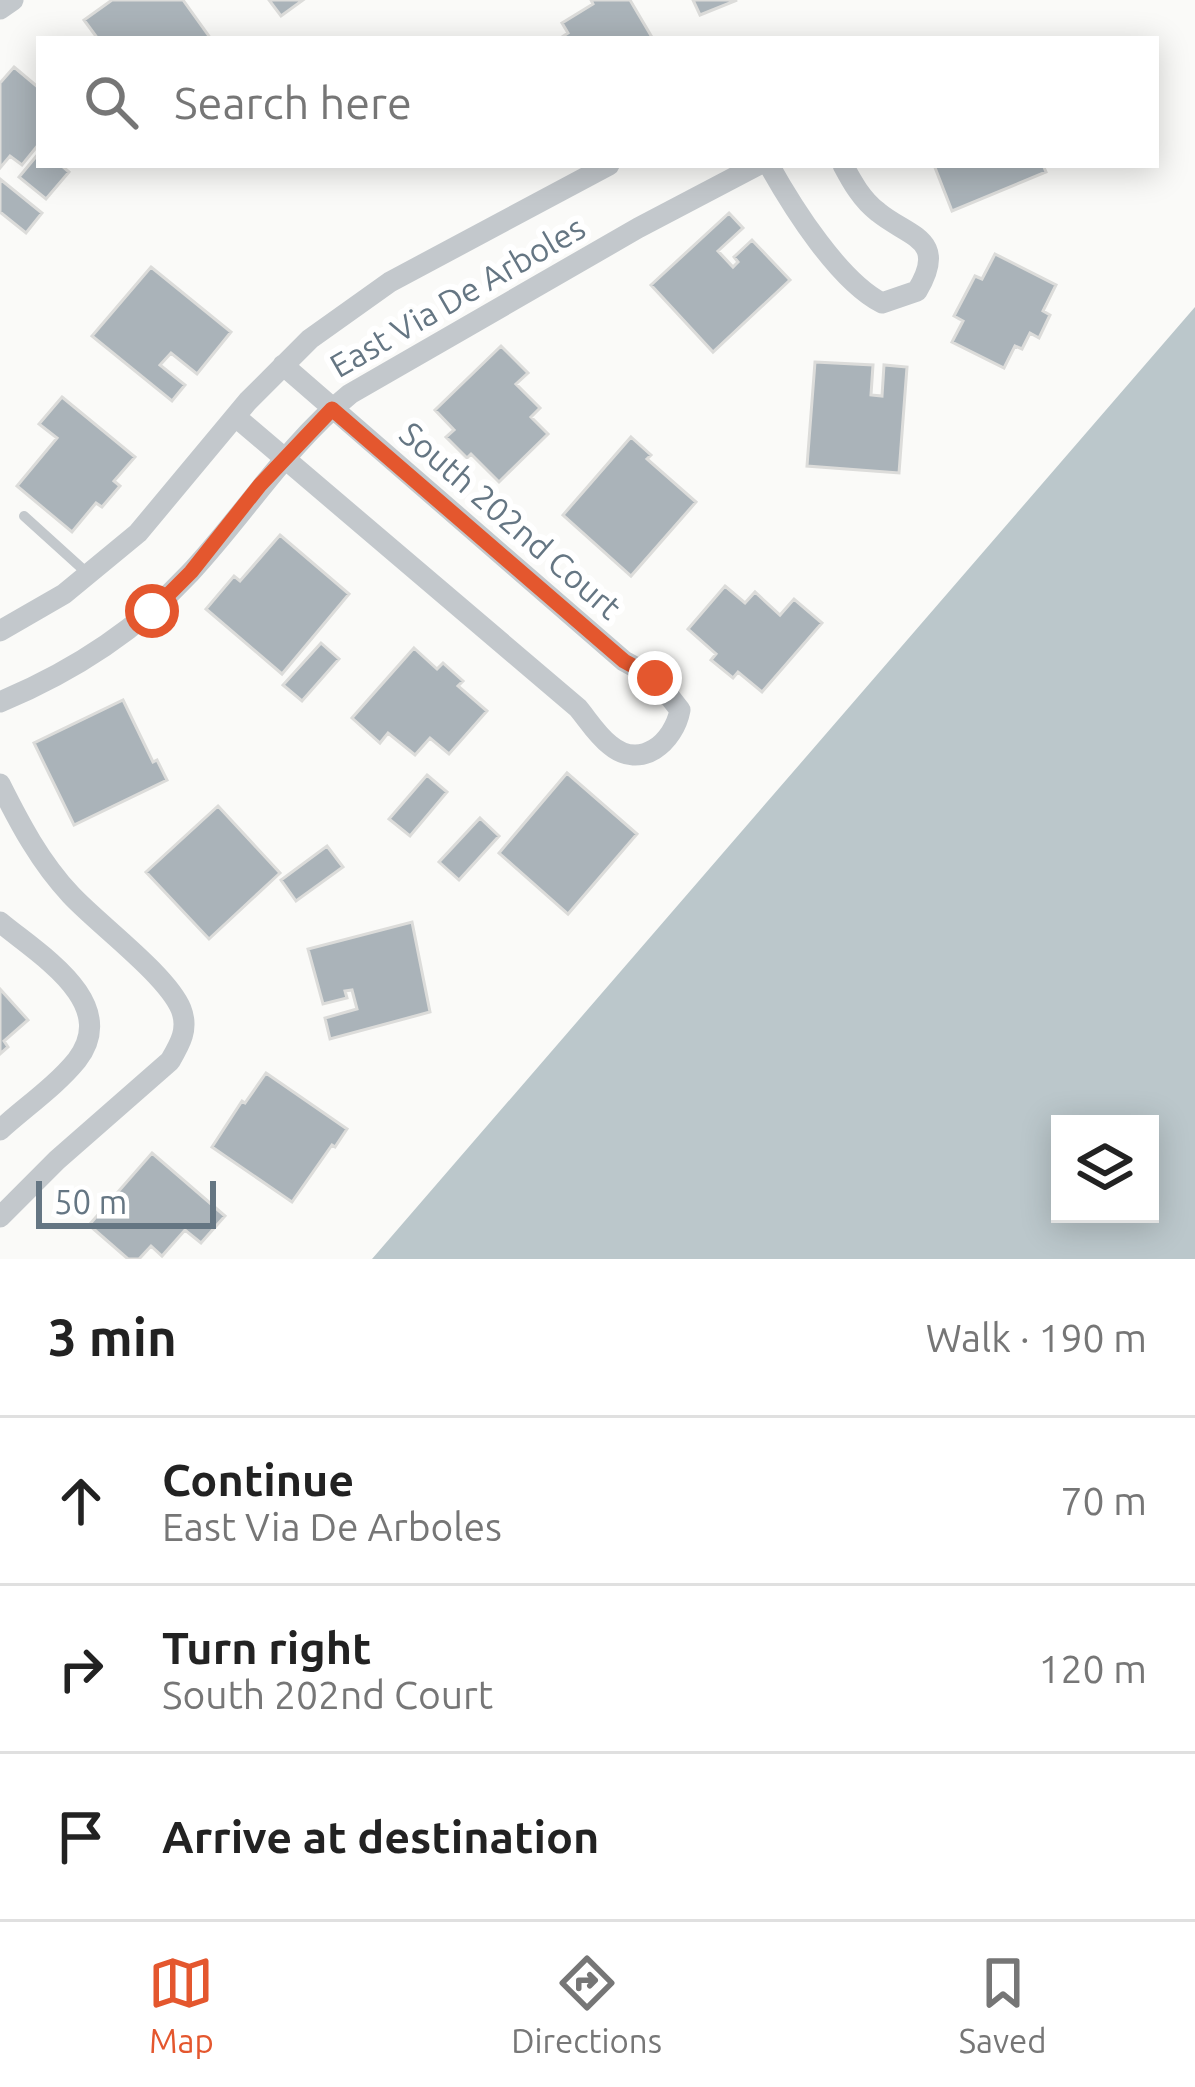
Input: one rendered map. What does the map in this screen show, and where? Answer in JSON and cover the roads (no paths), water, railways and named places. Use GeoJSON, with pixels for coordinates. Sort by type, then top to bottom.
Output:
{"type":"FeatureCollection","features":[{"type":"Feature","properties":{"kind":"street"},"geometry":{"type":"LineString","coordinates":[[0,9],[13,0]]}},
{"type":"Feature","properties":{"kind":"street","name":"East Via De Arboles"},"geometry":{"type":"LineString","coordinates":[[0,631],[89,575],[138,533],[236,417],[310,339],[390,282],[603,168]]}},
{"type":"Feature","properties":{"kind":"street","name":"East Via De Arboles"},"geometry":{"type":"LineString","coordinates":[[0,702],[43,684],[152,611],[332,409],[394,366],[752,168]]}},
{"type":"Feature","properties":{"kind":"street"},"geometry":{"type":"LineString","coordinates":[[772,168],[809,230],[863,293],[882,303],[917,291],[928,273],[927,250],[916,233],[882,217],[868,204],[845,168]]}},
{"type":"Feature","properties":{"kind":"street","name":"South 202nd Court"},"geometry":{"type":"LineString","coordinates":[[236,417],[578,708],[612,748],[631,755],[660,747],[676,727],[680,710],[669,691],[624,661],[283,365]]}},
{"type":"Feature","properties":{"kind":"street"},"geometry":{"type":"LineString","coordinates":[[0,784],[42,860],[106,931],[165,986],[185,1022],[182,1040],[170,1061],[0,1217]]}},
{"type":"Feature","properties":{"kind":"street"},"geometry":{"type":"LineString","coordinates":[[0,922],[72,984],[84,1000],[90,1029],[76,1060],[0,1130]]}},
{"type":"Feature","properties":{"kind":"lane"},"geometry":{"type":"LineString","coordinates":[[24,515],[89,575]]}}]}
